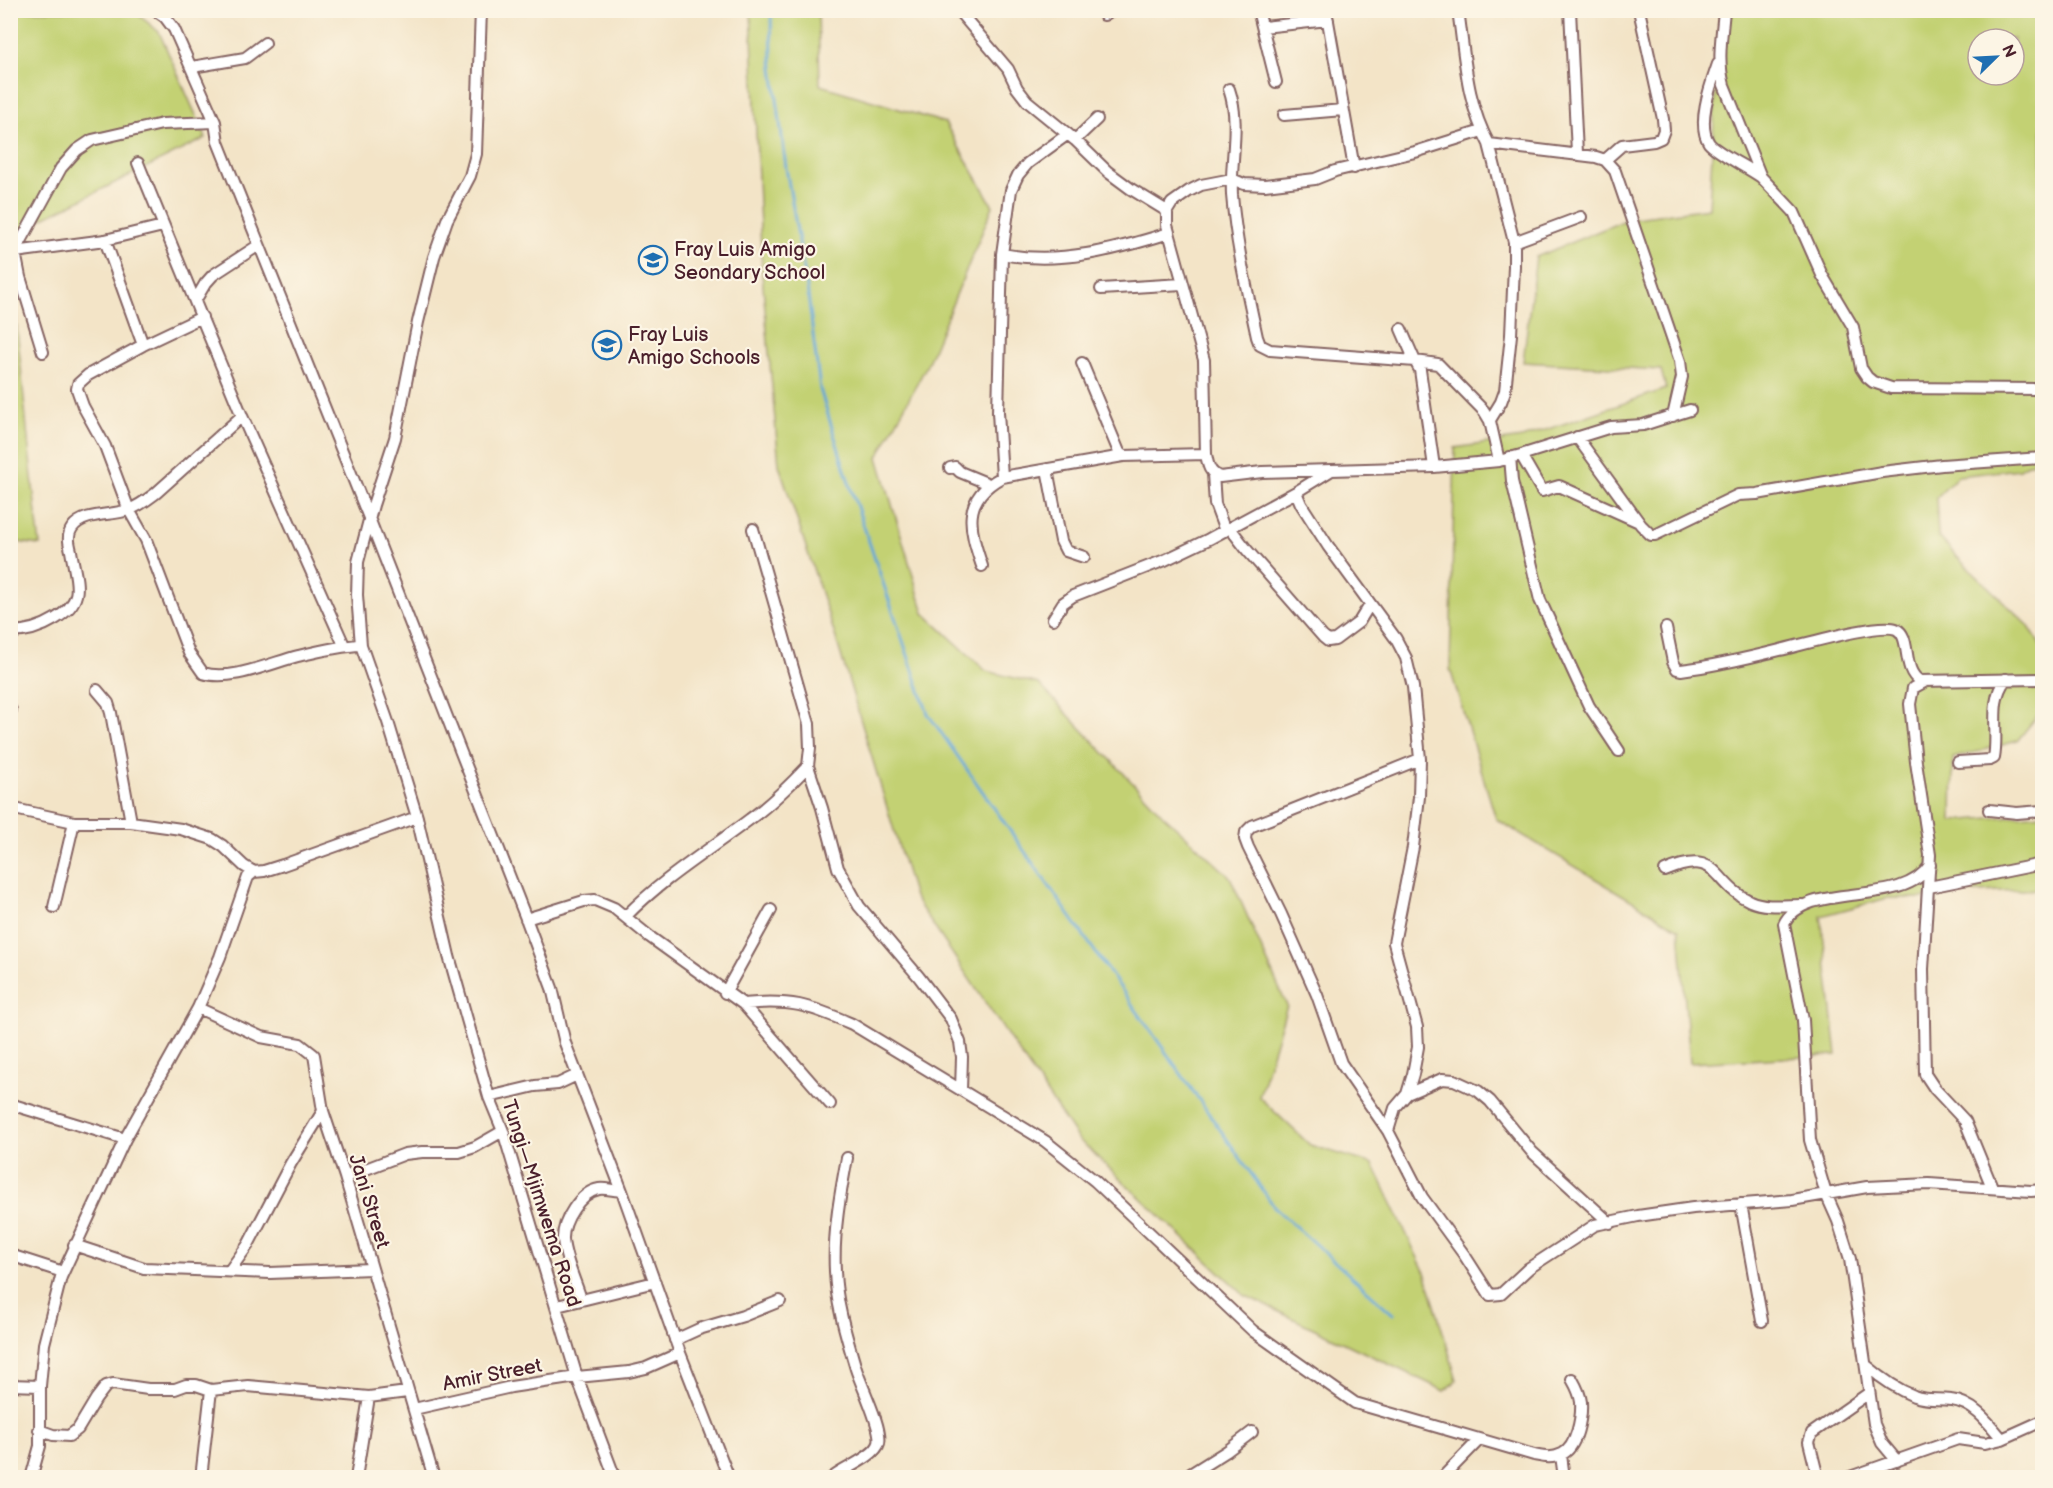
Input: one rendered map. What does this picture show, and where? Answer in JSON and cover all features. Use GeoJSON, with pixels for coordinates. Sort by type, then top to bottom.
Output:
{"type":"FeatureCollection","features":[{"type":"Feature","properties":{"kind":"street","name":"Tungi—Mjimwema Road"},"geometry":{"type":"LineString","coordinates":[[481,10],[476,154],[470,176],[447,220],[434,257],[418,322],[395,438],[369,518],[358,562],[357,595],[361,645],[388,722],[417,817],[444,936],[489,1097],[502,1131],[577,1377],[615,1478]]}},
{"type":"Feature","properties":{"kind":"street"},"geometry":{"type":"LineString","coordinates":[[958,10],[1008,69],[1017,88],[1027,101],[1072,137],[1108,171],[1131,189],[1167,211]]}},
{"type":"Feature","properties":{"kind":"street"},"geometry":{"type":"LineString","coordinates":[[1258,10],[1276,82]]}},
{"type":"Feature","properties":{"kind":"street"},"geometry":{"type":"LineString","coordinates":[[1458,10],[1470,96],[1489,144],[1514,242],[1511,335],[1505,391],[1490,420]]}},
{"type":"Feature","properties":{"kind":"street"},"geometry":{"type":"LineString","coordinates":[[1570,10],[1577,153]]}},
{"type":"Feature","properties":{"kind":"street"},"geometry":{"type":"LineString","coordinates":[[1605,159],[1622,145],[1654,141],[1661,138],[1663,134],[1663,119],[1639,10]]}},
{"type":"Feature","properties":{"kind":"street"},"geometry":{"type":"LineString","coordinates":[[1724,10],[1721,74],[1761,177]]}},
{"type":"Feature","properties":{"kind":"street"},"geometry":{"type":"LineString","coordinates":[[164,13],[192,67],[215,122],[218,142],[369,518],[526,919],[552,988],[565,1043],[622,1191],[675,1340],[729,1478]]}},
{"type":"Feature","properties":{"kind":"street"},"geometry":{"type":"LineString","coordinates":[[1263,27],[1327,15],[1354,168]]}},
{"type":"Feature","properties":{"kind":"street"},"geometry":{"type":"LineString","coordinates":[[192,67],[246,58],[265,42]]}},
{"type":"Feature","properties":{"kind":"street"},"geometry":{"type":"LineString","coordinates":[[1720,58],[1706,102],[1706,135],[1714,148],[1761,177],[1794,212],[1822,275],[1853,327],[1862,368],[1867,377],[1873,382],[1891,388],[2043,389]]}},
{"type":"Feature","properties":{"kind":"street"},"geometry":{"type":"LineString","coordinates":[[1229,89],[1236,120],[1232,179],[1234,217],[1242,269],[1260,345],[1270,350],[1438,364],[1490,420],[1499,461]]}},
{"type":"Feature","properties":{"kind":"street"},"geometry":{"type":"LineString","coordinates":[[1284,115],[1343,110]]}},
{"type":"Feature","properties":{"kind":"street"},"geometry":{"type":"LineString","coordinates":[[1002,477],[998,412],[1002,254],[1011,190],[1018,175],[1028,163],[1097,119]]}},
{"type":"Feature","properties":{"kind":"street"},"geometry":{"type":"LineString","coordinates":[[43,352],[20,277],[15,252],[61,168],[77,150],[92,140],[162,124],[215,122]]}},
{"type":"Feature","properties":{"kind":"street"},"geometry":{"type":"LineString","coordinates":[[1370,604],[1359,622],[1335,640],[1328,641],[1323,638],[1228,529],[1215,504],[1213,474],[1206,454],[1203,360],[1169,233],[1167,211],[1172,202],[1189,191],[1209,183],[1232,179],[1244,184],[1264,185],[1315,179],[1335,171],[1354,168],[1482,131]]}},
{"type":"Feature","properties":{"kind":"street"},"geometry":{"type":"LineString","coordinates":[[218,142],[224,145],[282,289],[286,300],[285,310]]}},
{"type":"Feature","properties":{"kind":"street"},"geometry":{"type":"LineString","coordinates":[[1489,144],[1577,153],[1605,159],[1615,171],[1680,361],[1682,376],[1673,416]]}},
{"type":"Feature","properties":{"kind":"street"},"geometry":{"type":"LineString","coordinates":[[138,163],[242,416],[344,645]]}},
{"type":"Feature","properties":{"kind":"street"},"geometry":{"type":"LineString","coordinates":[[1514,242],[1581,217]]}},
{"type":"Feature","properties":{"kind":"street"},"geometry":{"type":"LineString","coordinates":[[15,252],[105,240],[163,226]]}},
{"type":"Feature","properties":{"kind":"street"},"geometry":{"type":"LineString","coordinates":[[1002,254],[1021,258],[1074,256],[1119,249],[1169,233]]}},
{"type":"Feature","properties":{"kind":"street"},"geometry":{"type":"LineString","coordinates":[[105,240],[143,345]]}},
{"type":"Feature","properties":{"kind":"street"},"geometry":{"type":"LineString","coordinates":[[195,301],[204,284],[213,275],[259,245]]}},
{"type":"Feature","properties":{"kind":"street"},"geometry":{"type":"LineString","coordinates":[[1101,289],[1182,284]]}},
{"type":"Feature","properties":{"kind":"street"},"geometry":{"type":"LineString","coordinates":[[202,317],[143,345],[82,379],[77,389],[78,396],[105,446],[129,510],[146,540],[189,653],[203,672],[216,675],[243,671],[344,645],[361,645]]}},
{"type":"Feature","properties":{"kind":"street"},"geometry":{"type":"LineString","coordinates":[[1401,329],[1420,370],[1434,467]]}},
{"type":"Feature","properties":{"kind":"street"},"geometry":{"type":"LineString","coordinates":[[1082,363],[1119,452],[1123,456]]}},
{"type":"Feature","properties":{"kind":"street"},"geometry":{"type":"LineString","coordinates":[[1213,474],[1220,477],[1262,472],[1434,467],[1499,461],[1611,427],[1643,426],[1690,410]]}},
{"type":"Feature","properties":{"kind":"street"},"geometry":{"type":"LineString","coordinates":[[10,632],[29,630],[48,624],[63,615],[76,600],[77,590],[68,538],[76,524],[84,519],[129,510],[156,493],[242,416]]}},
{"type":"Feature","properties":{"kind":"street"},"geometry":{"type":"LineString","coordinates":[[1577,437],[1639,522],[1648,533],[1655,536],[1738,495],[1757,494],[1882,472],[2043,458]]}},
{"type":"Feature","properties":{"kind":"street"},"geometry":{"type":"LineString","coordinates":[[982,566],[970,516],[979,494],[989,484],[1002,477],[1123,456],[1206,454]]}},
{"type":"Feature","properties":{"kind":"street"},"geometry":{"type":"LineString","coordinates":[[1515,456],[1542,491],[1559,486],[1639,522]]}},
{"type":"Feature","properties":{"kind":"street"},"geometry":{"type":"LineString","coordinates":[[1515,456],[1512,481],[1540,600],[1589,706],[1619,751]]}},
{"type":"Feature","properties":{"kind":"street"},"geometry":{"type":"LineString","coordinates":[[950,468],[955,467],[960,472],[989,484]]}},
{"type":"Feature","properties":{"kind":"street"},"geometry":{"type":"LineString","coordinates":[[1047,469],[1066,551],[1084,557]]}},
{"type":"Feature","properties":{"kind":"street"},"geometry":{"type":"LineString","coordinates":[[1053,619],[1063,603],[1073,596],[1165,561],[1296,492],[1330,471]]}},
{"type":"Feature","properties":{"kind":"street"},"geometry":{"type":"LineString","coordinates":[[1296,492],[1301,504],[1328,546],[1396,639],[1406,658],[1413,687],[1420,759],[1419,797],[1413,847],[1394,943],[1417,1028],[1418,1047],[1407,1094],[1395,1108],[1388,1131]]}},
{"type":"Feature","properties":{"kind":"street"},"geometry":{"type":"LineString","coordinates":[[753,529],[809,724],[808,766],[822,807],[838,868],[852,897],[919,976],[951,1019],[957,1032],[962,1057],[962,1090]]}},
{"type":"Feature","properties":{"kind":"street"},"geometry":{"type":"LineString","coordinates":[[1666,628],[1672,662],[1677,669],[1681,670],[1835,636],[1885,628],[1896,629],[1903,636],[1908,666],[1912,675],[1924,682]]}},
{"type":"Feature","properties":{"kind":"street"},"geometry":{"type":"LineString","coordinates":[[1958,762],[1994,758],[1996,698],[2006,679]]}},
{"type":"Feature","properties":{"kind":"street"},"geometry":{"type":"LineString","coordinates":[[1992,1187],[1965,1120],[1935,1089],[1925,1074],[1923,969],[1930,855],[1910,705],[1913,688],[1924,682],[2043,679]]}},
{"type":"Feature","properties":{"kind":"street"},"geometry":{"type":"LineString","coordinates":[[98,690],[108,703],[111,713],[131,822]]}},
{"type":"Feature","properties":{"kind":"street"},"geometry":{"type":"LineString","coordinates":[[1420,759],[1252,826],[1246,832],[1245,839],[1317,995],[1341,1063],[1388,1131],[1422,1197],[1490,1295],[1501,1294],[1529,1268],[1596,1225],[1660,1213],[1792,1200],[1867,1187],[1929,1184],[2043,1190]]}},
{"type":"Feature","properties":{"kind":"street"},"geometry":{"type":"LineString","coordinates":[[626,916],[675,872],[752,818],[808,766]]}},
{"type":"Feature","properties":{"kind":"street"},"geometry":{"type":"LineString","coordinates":[[10,808],[74,822],[131,822],[181,829],[200,834],[223,846],[244,866],[254,872]]}},
{"type":"Feature","properties":{"kind":"street"},"geometry":{"type":"LineString","coordinates":[[1989,810],[2017,813],[2043,811]]}},
{"type":"Feature","properties":{"kind":"street"},"geometry":{"type":"LineString","coordinates":[[31,1478],[40,1446],[40,1386],[44,1344],[63,1272],[125,1139],[198,1008],[220,957],[248,877],[254,872],[283,865],[417,817]]}},
{"type":"Feature","properties":{"kind":"street"},"geometry":{"type":"LineString","coordinates":[[54,907],[74,822]]}},
{"type":"Feature","properties":{"kind":"street"},"geometry":{"type":"LineString","coordinates":[[1665,871],[1681,864],[1699,863],[1719,873],[1739,894],[1751,901],[1770,905],[1804,904],[1905,885],[1925,873],[1930,865]]}},
{"type":"Feature","properties":{"kind":"street"},"geometry":{"type":"LineString","coordinates":[[1929,887],[2037,865]]}},
{"type":"Feature","properties":{"kind":"street"},"geometry":{"type":"LineString","coordinates":[[526,919],[584,901],[595,900],[605,903],[626,916],[650,937],[743,1004],[830,1104]]}},
{"type":"Feature","properties":{"kind":"street"},"geometry":{"type":"LineString","coordinates":[[1804,904],[1793,911],[1784,924],[1803,1020],[1810,1140],[1826,1194],[1838,1221],[1850,1259],[1877,1433],[1897,1461]]}},
{"type":"Feature","properties":{"kind":"street"},"geometry":{"type":"LineString","coordinates":[[725,993],[771,910]]}},
{"type":"Feature","properties":{"kind":"street"},"geometry":{"type":"LineString","coordinates":[[743,1004],[774,1001],[824,1011],[852,1024],[1046,1141],[1095,1181],[1253,1331],[1354,1402],[1479,1440],[1550,1458],[1561,1455],[1574,1442],[1581,1402],[1572,1379]]}},
{"type":"Feature","properties":{"kind":"street","name":"Jani Street"},"geometry":{"type":"LineString","coordinates":[[198,1008],[261,1037],[300,1044],[314,1055],[322,1111],[345,1177],[434,1478]]}},
{"type":"Feature","properties":{"kind":"street"},"geometry":{"type":"LineString","coordinates":[[489,1097],[535,1086],[558,1084],[577,1075]]}},
{"type":"Feature","properties":{"kind":"street"},"geometry":{"type":"LineString","coordinates":[[1407,1094],[1442,1079],[1454,1080],[1478,1091],[1490,1101],[1532,1152],[1610,1223]]}},
{"type":"Feature","properties":{"kind":"street"},"geometry":{"type":"LineString","coordinates":[[10,1104],[125,1139]]}},
{"type":"Feature","properties":{"kind":"street"},"geometry":{"type":"LineString","coordinates":[[230,1270],[248,1245],[291,1163],[322,1111]]}},
{"type":"Feature","properties":{"kind":"street"},"geometry":{"type":"LineString","coordinates":[[345,1177],[405,1154],[459,1152],[475,1148],[502,1131]]}},
{"type":"Feature","properties":{"kind":"street"},"geometry":{"type":"LineString","coordinates":[[832,1478],[875,1451],[879,1442],[876,1425],[857,1372],[838,1302],[835,1270],[838,1206],[847,1158]]}},
{"type":"Feature","properties":{"kind":"street"},"geometry":{"type":"LineString","coordinates":[[581,1299],[563,1238],[566,1225],[573,1210],[591,1192],[600,1189],[622,1191]]}},
{"type":"Feature","properties":{"kind":"street"},"geometry":{"type":"LineString","coordinates":[[1741,1204],[1762,1321]]}},
{"type":"Feature","properties":{"kind":"street"},"geometry":{"type":"LineString","coordinates":[[74,1245],[144,1268],[270,1273],[371,1269]]}},
{"type":"Feature","properties":{"kind":"street"},"geometry":{"type":"LineString","coordinates":[[10,1255],[63,1272]]}},
{"type":"Feature","properties":{"kind":"street"},"geometry":{"type":"LineString","coordinates":[[557,1306],[655,1282]]}},
{"type":"Feature","properties":{"kind":"street"},"geometry":{"type":"LineString","coordinates":[[675,1340],[699,1329],[743,1316],[780,1301]]}},
{"type":"Feature","properties":{"kind":"street","name":"Amir Street"},"geometry":{"type":"LineString","coordinates":[[414,1408],[511,1387],[629,1372],[646,1368],[680,1353]]}},
{"type":"Feature","properties":{"kind":"street"},"geometry":{"type":"LineString","coordinates":[[1867,1366],[1885,1381],[1915,1396],[1929,1400],[1954,1400],[1965,1404],[1985,1419],[2002,1439]]}},
{"type":"Feature","properties":{"kind":"street"},"geometry":{"type":"LineString","coordinates":[[39,1430],[53,1436],[69,1436],[78,1429],[106,1386],[112,1384],[148,1389],[175,1389],[195,1385],[211,1390],[248,1386],[369,1397],[407,1392]]}},
{"type":"Feature","properties":{"kind":"street"},"geometry":{"type":"LineString","coordinates":[[10,1385],[40,1386]]}},
{"type":"Feature","properties":{"kind":"street"},"geometry":{"type":"LineString","coordinates":[[201,1478],[211,1390]]}},
{"type":"Feature","properties":{"kind":"street"},"geometry":{"type":"LineString","coordinates":[[1818,1478],[1809,1442],[1812,1433],[1869,1393]]}},
{"type":"Feature","properties":{"kind":"street"},"geometry":{"type":"LineString","coordinates":[[356,1478],[369,1397]]}},
{"type":"Feature","properties":{"kind":"street"},"geometry":{"type":"LineString","coordinates":[[1847,1478],[1958,1439],[1985,1443],[2002,1439],[2043,1421]]}},
{"type":"Feature","properties":{"kind":"street"},"geometry":{"type":"LineString","coordinates":[[1184,1478],[1252,1432]]}},
{"type":"Feature","properties":{"kind":"street"},"geometry":{"type":"LineString","coordinates":[[1442,1478],[1479,1440]]}},
{"type":"Feature","properties":{"kind":"street"},"geometry":{"type":"LineString","coordinates":[[1561,1455],[1563,1478]]}},
{"type":"Feature","properties":{"kind":"green space"},"geometry":{"type":"Polygon","coordinates":[[[11,11],[134,11],[159,32],[206,138],[11,234],[11,11]]]}},
{"type":"Feature","properties":{"kind":"green space"},"geometry":{"type":"Polygon","coordinates":[[[751,11],[818,11],[820,85],[945,123],[993,206],[927,365],[878,457],[924,613],[986,671],[1039,684],[1162,814],[1230,877],[1287,1006],[1259,1097],[1310,1145],[1373,1164],[1426,1275],[1457,1380],[1445,1391],[1244,1295],[1077,1138],[914,897],[835,635],[779,465],[762,275],[751,11]]]}},
{"type":"Feature","properties":{"kind":"green space"},"geometry":{"type":"Polygon","coordinates":[[[1720,11],[2042,11],[2042,457],[2019,469],[1958,476],[1936,498],[1938,536],[2028,625],[2042,648],[2042,709],[2017,741],[1953,758],[1952,821],[2042,814],[2042,889],[1958,893],[1922,898],[1888,898],[1821,916],[1837,1055],[1690,1063],[1679,929],[1496,819],[1450,669],[1455,448],[1522,438],[1666,389],[1661,370],[1523,362],[1536,257],[1628,219],[1709,208],[1720,11]]]}},
{"type":"Feature","properties":{"kind":"green space"},"geometry":{"type":"Polygon","coordinates":[[[11,275],[32,478],[40,545],[11,541],[11,275]]]}},
{"type":"Feature","properties":{"kind":"waterway"},"geometry":{"type":"LineString","coordinates":[[771,10],[772,60],[786,168],[807,287],[820,389],[851,489],[928,714],[1276,1209],[1393,1314]]}},
{"type":"Feature","properties":{"kind":"place","name":"Fray Luis Amigo Seondary School"},"geometry":{"type":"Point","coordinates":[653,260]}},
{"type":"Feature","properties":{"kind":"place","name":"Fray Luis Amigo Schools"},"geometry":{"type":"Point","coordinates":[607,345]}}]}
